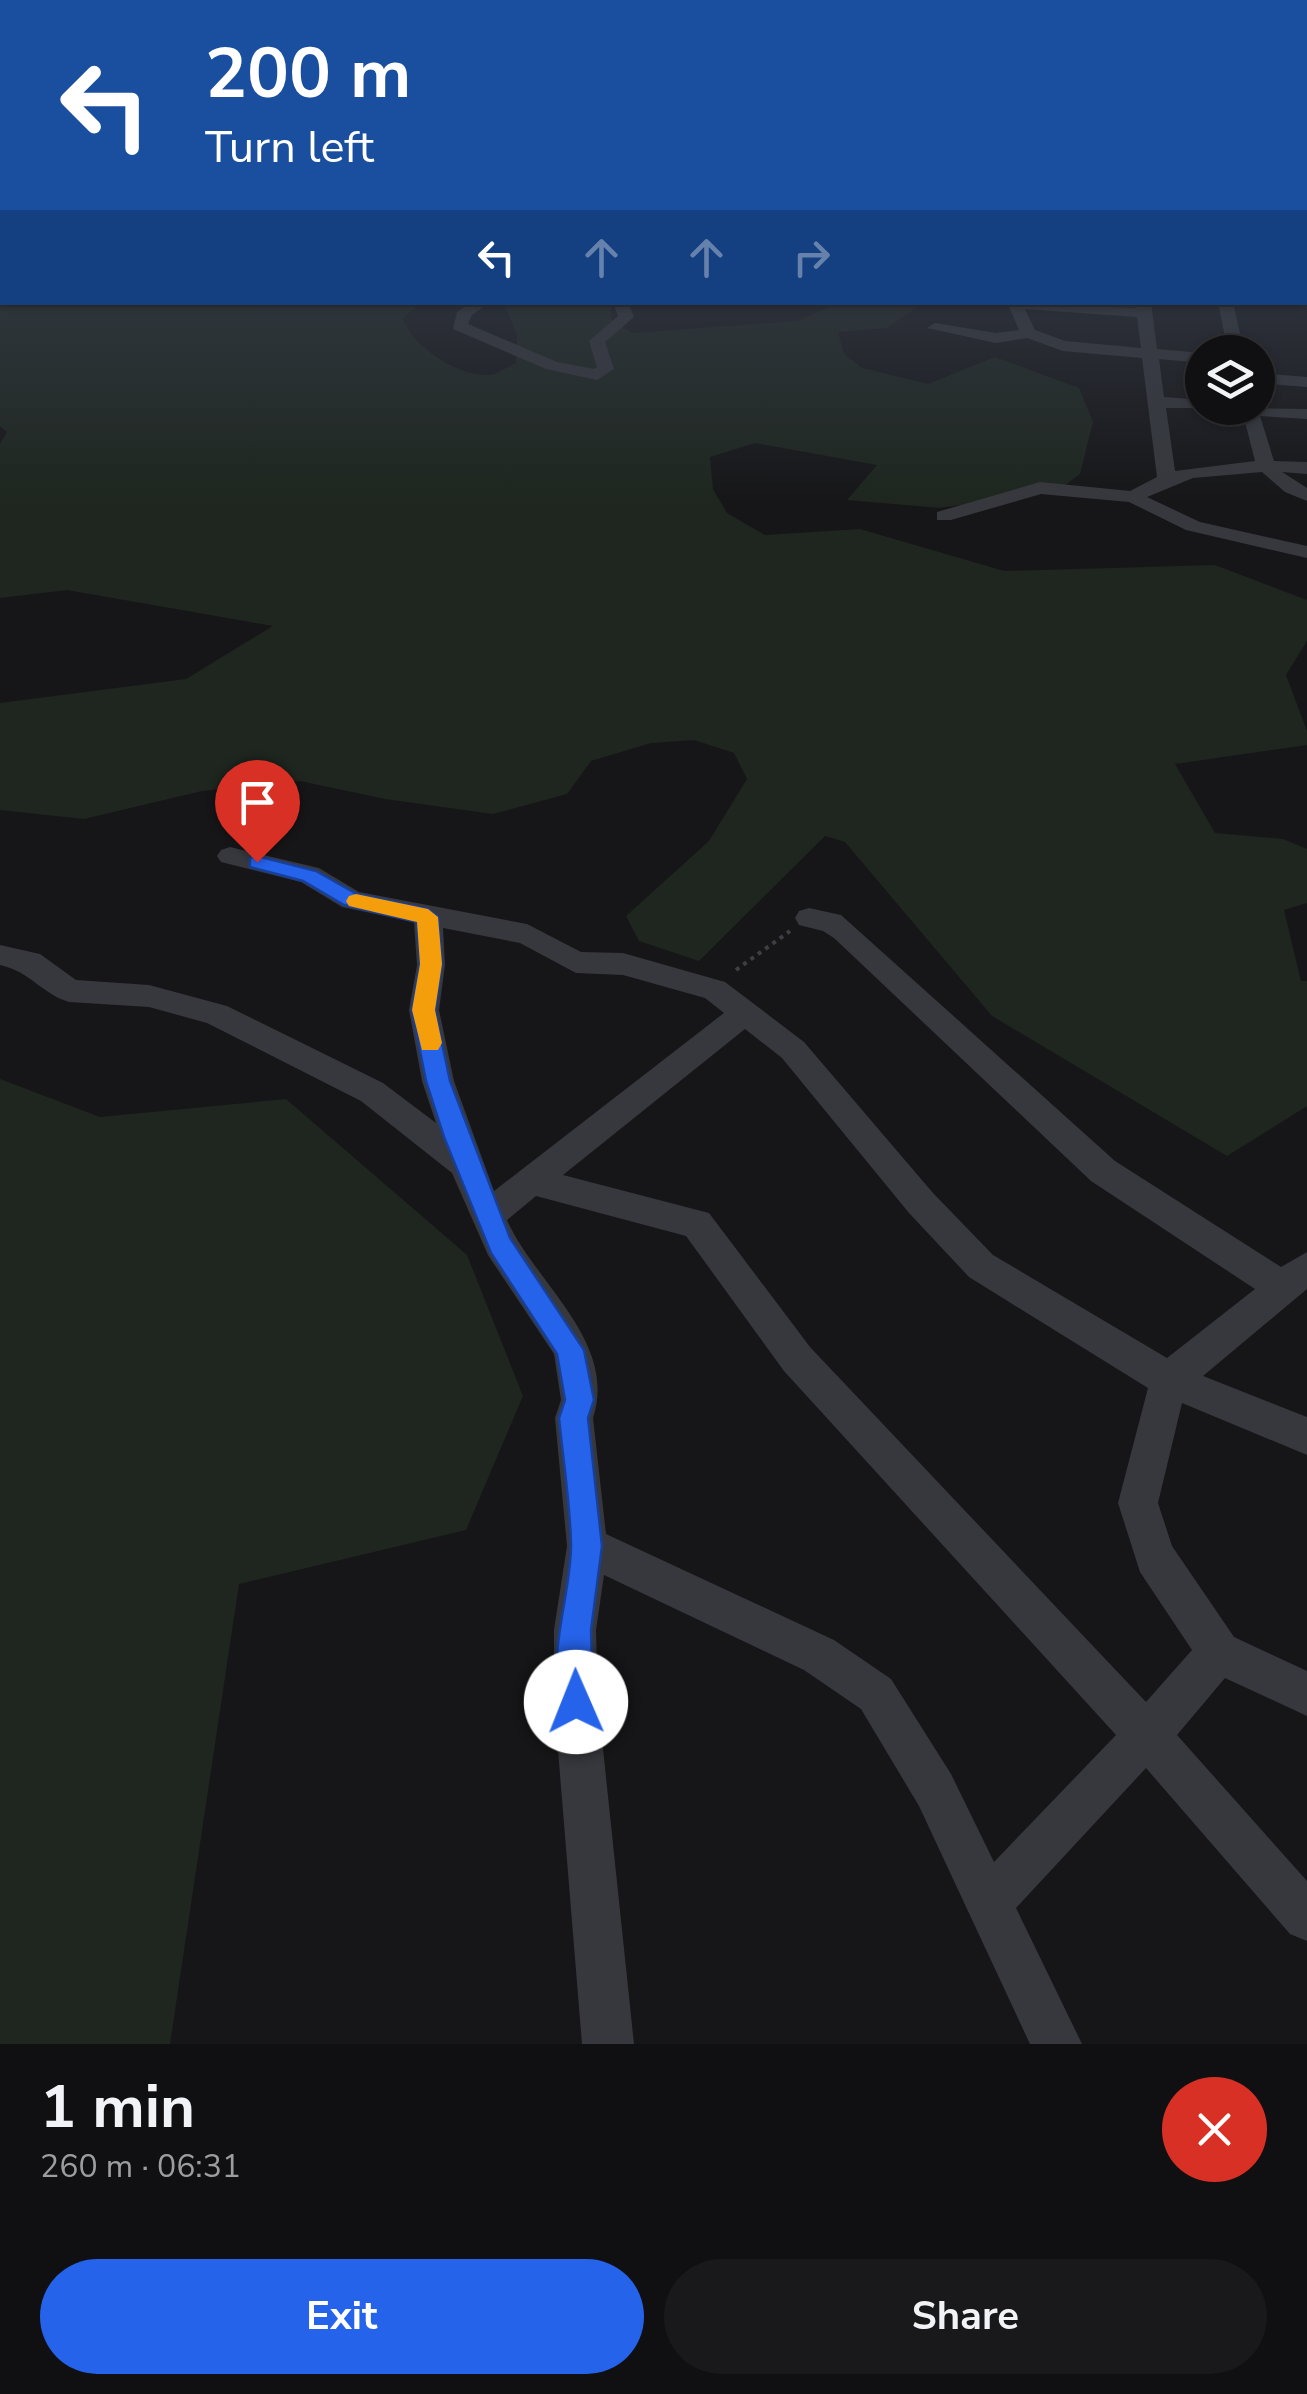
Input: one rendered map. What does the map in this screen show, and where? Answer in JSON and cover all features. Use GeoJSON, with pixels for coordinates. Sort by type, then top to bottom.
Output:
{"type":"FeatureCollection","features":[{"type":"Feature","properties":{"kind":"street"},"geometry":{"type":"LineString","coordinates":[[465,312],[459,326],[552,366],[596,375],[606,370],[598,341],[627,312]]}},
{"type":"Feature","properties":{"kind":"street"},"geometry":{"type":"LineString","coordinates":[[1018,312],[1028,333]]}},
{"type":"Feature","properties":{"kind":"street"},"geometry":{"type":"LineString","coordinates":[[1145,312],[1166,480]]}},
{"type":"Feature","properties":{"kind":"street"},"geometry":{"type":"LineString","coordinates":[[935,328],[996,338],[1028,333],[1063,346],[1185,357]]}},
{"type":"Feature","properties":{"kind":"street"},"geometry":{"type":"LineString","coordinates":[[1275,364],[1307,367]]}},
{"type":"Feature","properties":{"kind":"street"},"geometry":{"type":"LineString","coordinates":[[1275,379],[1307,382]]}},
{"type":"Feature","properties":{"kind":"street"},"geometry":{"type":"LineString","coordinates":[[1157,402],[1185,404]]}},
{"type":"Feature","properties":{"kind":"street"},"geometry":{"type":"LineString","coordinates":[[1275,411],[1307,414]]}},
{"type":"Feature","properties":{"kind":"street"},"geometry":{"type":"LineString","coordinates":[[1254,425],[1263,464],[1284,486],[1307,494]]}},
{"type":"Feature","properties":{"kind":"street"},"geometry":{"type":"LineString","coordinates":[[1134,498],[1145,488],[1166,480],[1263,464],[1307,468]]}},
{"type":"Feature","properties":{"kind":"street"},"geometry":{"type":"LineString","coordinates":[[944,516],[1040,488],[1134,498],[1148,509],[1213,530],[1307,552]]}},
{"type":"Feature","properties":{"kind":"street"},"geometry":{"type":"LineString","coordinates":[[230,856],[309,876],[352,900],[527,934],[576,962],[623,964],[726,980],[744,1013],[793,1050],[921,1203],[981,1266],[1169,1380],[1307,1436]]}},
{"type":"Feature","properties":{"kind":"street"},"geometry":{"type":"LineString","coordinates":[[428,917],[431,964],[424,1010],[438,1081],[465,1164],[500,1244],[570,1350],[580,1400],[574,1418],[586,1546],[575,1630],[576,1702],[608,2044]]}},
{"type":"Feature","properties":{"kind":"street"},"geometry":{"type":"LineString","coordinates":[[810,918],[830,922],[844,931],[1103,1172],[1294,1277],[1169,1380],[1138,1503],[1155,1556],[1219,1652],[1307,1694]]}},
{"type":"Feature","properties":{"kind":"street"},"geometry":{"type":"LineString","coordinates":[[0,955],[30,961],[68,990],[149,996],[216,1014],[372,1092],[465,1164]]}},
{"type":"Feature","properties":{"kind":"street"},"geometry":{"type":"LineString","coordinates":[[488,1215],[744,1013]]}},
{"type":"Feature","properties":{"kind":"street"},"geometry":{"type":"LineString","coordinates":[[531,1181],[698,1224],[797,1359],[1148,1735],[1307,1918]]}},
{"type":"Feature","properties":{"kind":"street"},"geometry":{"type":"LineString","coordinates":[[586,1546],[819,1655],[876,1694],[935,1790],[1056,2044]]}},
{"type":"Feature","properties":{"kind":"street"},"geometry":{"type":"LineString","coordinates":[[990,1902],[1148,1735],[1219,1652]]}},
{"type":"Feature","properties":{"kind":"path"},"geometry":{"type":"LineString","coordinates":[[726,980],[810,918]]}},
{"type":"Feature","properties":{"kind":"shaded area"},"geometry":{"type":"Polygon","coordinates":[[[0,312],[410,312],[403,318],[408,329],[427,350],[454,367],[482,375],[494,374],[516,363],[517,335],[508,312],[611,312],[610,318],[632,333],[798,321],[817,312],[909,312],[887,328],[838,332],[844,354],[862,368],[928,384],[995,357],[1079,388],[1093,422],[1080,474],[1056,492],[939,508],[847,500],[877,465],[755,443],[710,457],[713,489],[727,513],[765,535],[860,529],[1004,571],[1215,565],[1307,600],[1307,641],[1286,675],[1307,731],[1307,745],[1175,764],[1215,833],[1283,839],[1307,849],[1307,903],[1284,910],[1301,981],[1307,981],[1307,1106],[1227,1156],[992,1016],[845,842],[825,836],[699,961],[639,941],[626,916],[709,841],[747,779],[734,753],[694,740],[651,743],[591,761],[567,794],[493,814],[385,799],[300,781],[202,791],[84,819],[0,810],[0,703],[186,679],[273,626],[67,590],[0,598],[0,444],[7,432],[0,426],[0,312]]]}},
{"type":"Feature","properties":{"kind":"shaded area"},"geometry":{"type":"Polygon","coordinates":[[[0,1079],[100,1117],[286,1099],[467,1255],[523,1396],[466,1530],[239,1584],[170,2044],[0,2044],[0,1079]]]}},
{"type":"Feature","properties":{"kind":"slow traffic"},"geometry":{"type":"LineString","coordinates":[[356,901],[428,917],[431,964],[424,1010],[430,1043]]}},
{"type":"Feature","properties":{"kind":"route"},"geometry":{"type":"LineString","coordinates":[[257,862],[309,876],[352,900],[428,917],[431,964],[424,1010],[438,1081],[465,1164],[500,1244],[570,1350],[580,1400],[574,1418],[586,1546],[575,1630],[576,1702]]}}]}
